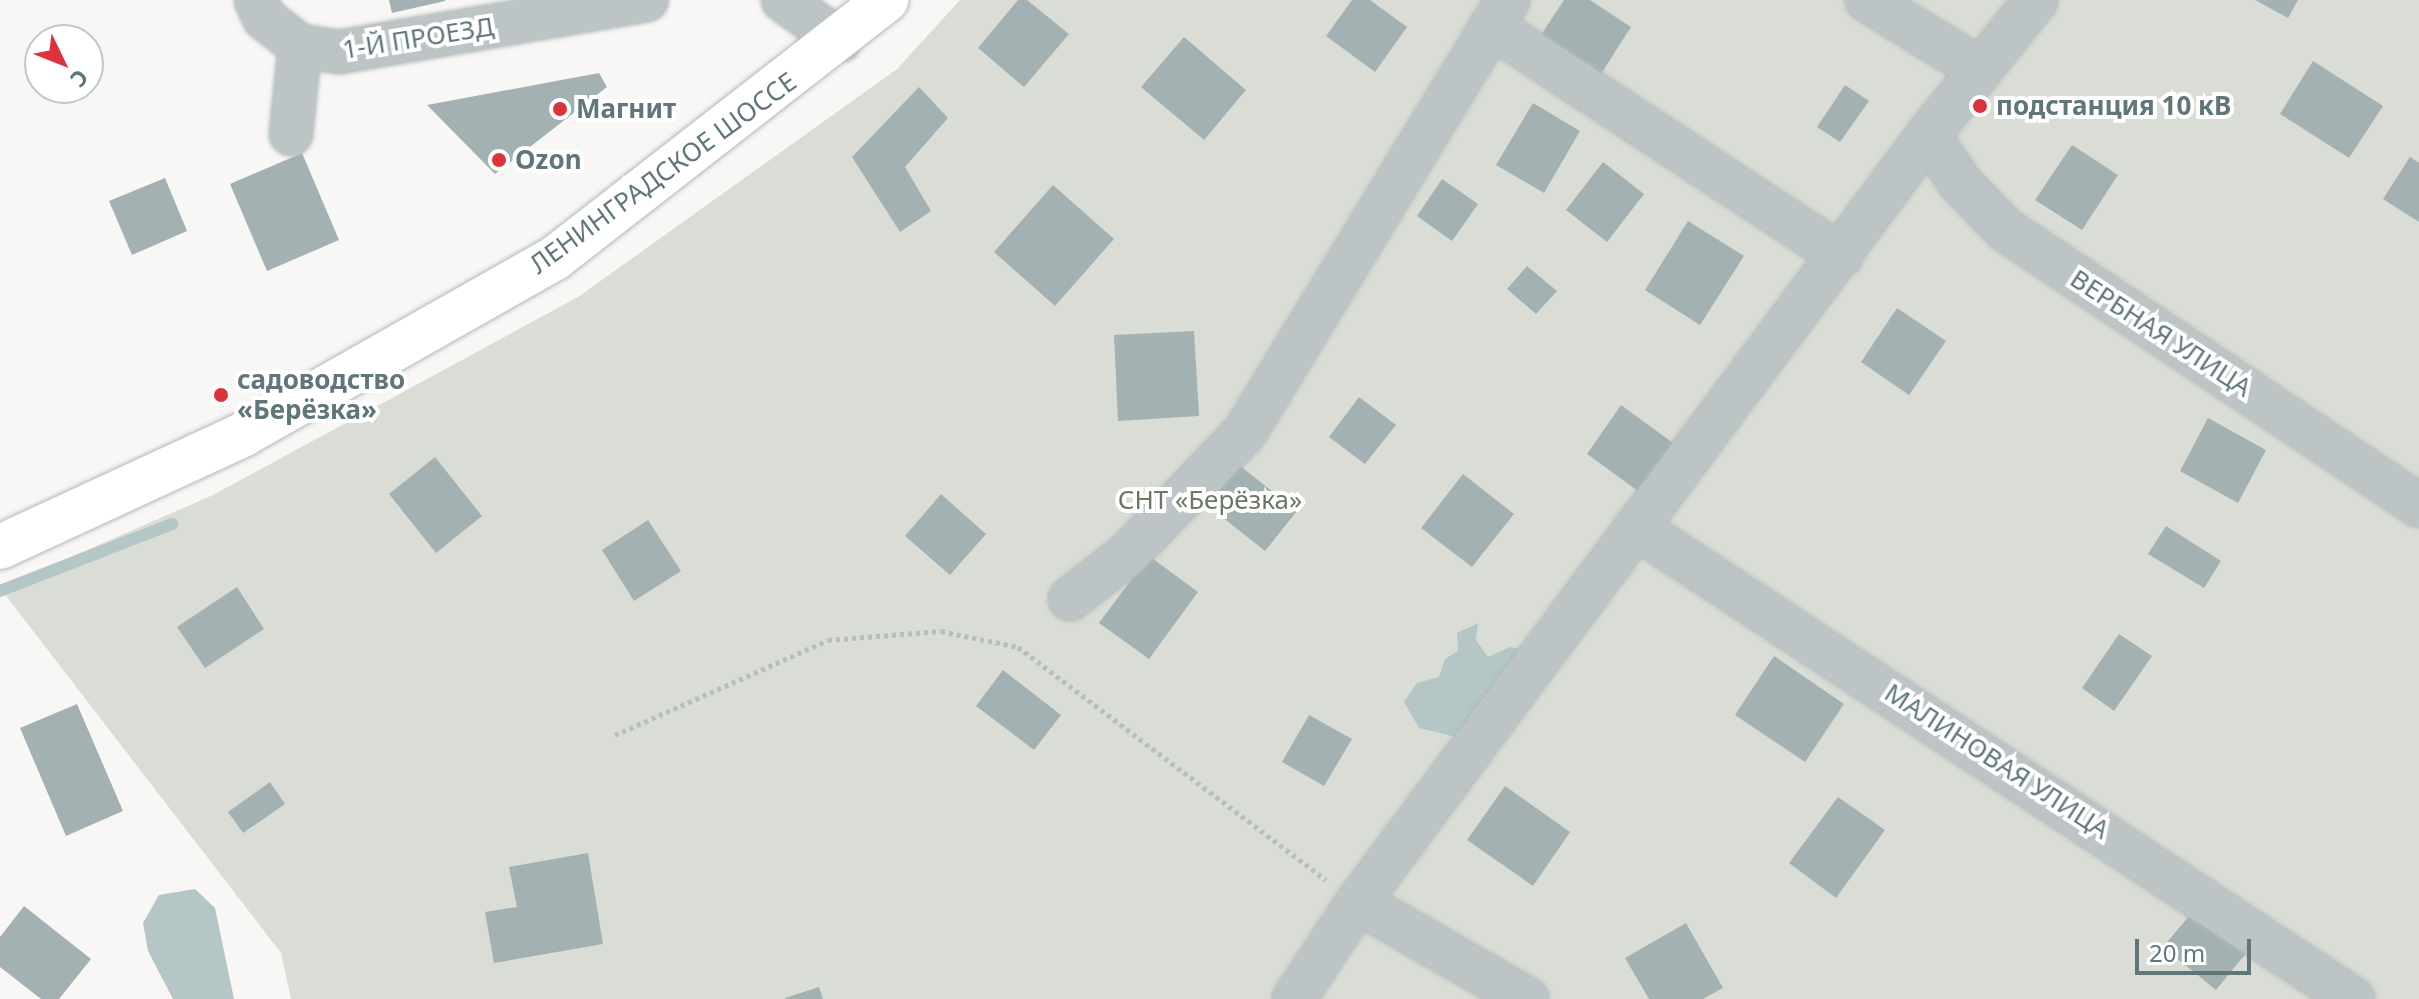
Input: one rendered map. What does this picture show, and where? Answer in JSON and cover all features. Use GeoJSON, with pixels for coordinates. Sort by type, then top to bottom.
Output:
{"type":"FeatureCollection","features":[{"type":"Feature","properties":{"kind":"main road","name":"ЛЕНИНГРАДСКОЕ ШОССЕ"},"geometry":{"type":"LineString","coordinates":[[0,547],[244,434],[555,258],[840,41],[887,0]]}},
{"type":"Feature","properties":{"kind":"street","name":"1-Й ПРОЕЗД"},"geometry":{"type":"LineString","coordinates":[[256,0],[264,18],[300,46],[339,52],[647,0]]}},
{"type":"Feature","properties":{"kind":"street"},"geometry":{"type":"LineString","coordinates":[[783,0],[840,41]]}},
{"type":"Feature","properties":{"kind":"street"},"geometry":{"type":"LineString","coordinates":[[1867,0],[1981,70]]}},
{"type":"Feature","properties":{"kind":"street"},"geometry":{"type":"LineString","coordinates":[[1294,999],[1358,902],[1928,135],[2036,0]]}},
{"type":"Feature","properties":{"kind":"street"},"geometry":{"type":"LineString","coordinates":[[1070,599],[1127,555],[1245,432],[1500,13],[1841,256]]}},
{"type":"Feature","properties":{"kind":"street"},"geometry":{"type":"LineString","coordinates":[[291,134],[300,46]]}},
{"type":"Feature","properties":{"kind":"street","name":"ВЕРБНАЯ УЛИЦА"},"geometry":{"type":"LineString","coordinates":[[1928,135],[1961,184],[2006,230],[2419,505]]}},
{"type":"Feature","properties":{"kind":"street","name":"МАЛИНОВАЯ УЛИЦА"},"geometry":{"type":"LineString","coordinates":[[1637,528],[2353,999]]}},
{"type":"Feature","properties":{"kind":"street"},"geometry":{"type":"LineString","coordinates":[[1358,902],[1527,999]]}},
{"type":"Feature","properties":{"kind":"path"},"geometry":{"type":"LineString","coordinates":[[615,735],[828,640],[941,631],[1018,647],[1358,902]]}},
{"type":"Feature","properties":{"kind":"green space","name":"СНТ «Берёзка»"},"geometry":{"type":"Polygon","coordinates":[[[960,0],[2419,0],[2419,999],[291,999],[281,953],[0,588],[213,495],[578,297],[897,69],[960,0]]]}},
{"type":"Feature","properties":{"kind":"shaded area"},"geometry":{"type":"Polygon","coordinates":[[[1478,623],[1476,640],[1488,657],[1510,647],[1529,651],[1460,738],[1419,728],[1404,702],[1417,683],[1439,677],[1445,659],[1458,651],[1457,633],[1478,623]]]}},
{"type":"Feature","properties":{"kind":"shaded area"},"geometry":{"type":"Polygon","coordinates":[[[195,889],[215,908],[234,999],[173,999],[148,951],[143,923],[159,895],[195,889]]]}},
{"type":"Feature","properties":{"kind":"building"},"geometry":{"type":"Polygon","coordinates":[[[389,0],[445,0],[445,1],[392,13],[389,0]]]}},
{"type":"Feature","properties":{"kind":"building"},"geometry":{"type":"Polygon","coordinates":[[[1018,0],[1027,0],[1069,34],[1024,87],[978,48],[1018,0]]]}},
{"type":"Feature","properties":{"kind":"building"},"geometry":{"type":"Polygon","coordinates":[[[1352,0],[1370,0],[1407,27],[1375,72],[1326,36],[1352,0]]]}},
{"type":"Feature","properties":{"kind":"building"},"geometry":{"type":"Polygon","coordinates":[[[1564,0],[1590,0],[1631,27],[1601,74],[1541,35],[1564,0]]]}},
{"type":"Feature","properties":{"kind":"building"},"geometry":{"type":"Polygon","coordinates":[[[2255,0],[2298,0],[2288,18],[2255,0]]]}},
{"type":"Feature","properties":{"kind":"building"},"geometry":{"type":"Polygon","coordinates":[[[1184,37],[1246,90],[1204,140],[1141,87],[1184,37]]]}},
{"type":"Feature","properties":{"kind":"building"},"geometry":{"type":"Polygon","coordinates":[[[2313,61],[2383,106],[2349,158],[2280,114],[2313,61]]]}},
{"type":"Feature","properties":{"kind":"building"},"geometry":{"type":"Polygon","coordinates":[[[599,73],[607,87],[495,174],[427,105],[599,73]]]}},
{"type":"Feature","properties":{"kind":"building"},"geometry":{"type":"Polygon","coordinates":[[[1845,85],[1869,101],[1840,142],[1817,127],[1845,85]]]}},
{"type":"Feature","properties":{"kind":"building"},"geometry":{"type":"Polygon","coordinates":[[[919,87],[948,118],[905,167],[931,211],[900,232],[852,157],[919,87]]]}},
{"type":"Feature","properties":{"kind":"building"},"geometry":{"type":"Polygon","coordinates":[[[1533,103],[1580,131],[1544,193],[1496,165],[1533,103]]]}},
{"type":"Feature","properties":{"kind":"building"},"geometry":{"type":"Polygon","coordinates":[[[2072,145],[2118,175],[2082,230],[2035,200],[2072,145]]]}},
{"type":"Feature","properties":{"kind":"building"},"geometry":{"type":"Polygon","coordinates":[[[302,153],[339,240],[267,271],[230,184],[302,153]]]}},
{"type":"Feature","properties":{"kind":"building"},"geometry":{"type":"Polygon","coordinates":[[[2410,157],[2419,163],[2419,222],[2383,199],[2410,157]]]}},
{"type":"Feature","properties":{"kind":"building"},"geometry":{"type":"Polygon","coordinates":[[[1603,162],[1644,194],[1607,242],[1566,210],[1603,162]]]}},
{"type":"Feature","properties":{"kind":"building"},"geometry":{"type":"Polygon","coordinates":[[[165,178],[187,231],[132,255],[109,201],[165,178]]]}},
{"type":"Feature","properties":{"kind":"building"},"geometry":{"type":"Polygon","coordinates":[[[1442,179],[1478,204],[1452,241],[1417,216],[1442,179]]]}},
{"type":"Feature","properties":{"kind":"building"},"geometry":{"type":"Polygon","coordinates":[[[1053,185],[1114,239],[1055,306],[994,252],[1053,185]]]}},
{"type":"Feature","properties":{"kind":"building"},"geometry":{"type":"Polygon","coordinates":[[[1688,221],[1744,256],[1700,325],[1645,290],[1688,221]]]}},
{"type":"Feature","properties":{"kind":"building"},"geometry":{"type":"Polygon","coordinates":[[[1527,266],[1557,291],[1536,314],[1507,289],[1527,266]]]}},
{"type":"Feature","properties":{"kind":"building"},"geometry":{"type":"Polygon","coordinates":[[[1897,308],[1946,341],[1909,395],[1861,362],[1897,308]]]}},
{"type":"Feature","properties":{"kind":"building"},"geometry":{"type":"Polygon","coordinates":[[[1194,331],[1199,416],[1118,421],[1114,335],[1194,331]]]}},
{"type":"Feature","properties":{"kind":"building"},"geometry":{"type":"Polygon","coordinates":[[[1359,397],[1396,425],[1365,464],[1329,437],[1359,397]]]}},
{"type":"Feature","properties":{"kind":"building"},"geometry":{"type":"Polygon","coordinates":[[[1621,405],[1673,443],[1638,491],[1587,454],[1621,405]]]}},
{"type":"Feature","properties":{"kind":"building"},"geometry":{"type":"Polygon","coordinates":[[[2208,418],[2266,450],[2238,503],[2180,471],[2208,418]]]}},
{"type":"Feature","properties":{"kind":"building"},"geometry":{"type":"Polygon","coordinates":[[[435,457],[482,516],[436,553],[389,494],[435,457]]]}},
{"type":"Feature","properties":{"kind":"building"},"geometry":{"type":"Polygon","coordinates":[[[1239,465],[1297,511],[1265,551],[1207,505],[1239,465]]]}},
{"type":"Feature","properties":{"kind":"building"},"geometry":{"type":"Polygon","coordinates":[[[1463,474],[1514,514],[1472,567],[1421,528],[1463,474]]]}},
{"type":"Feature","properties":{"kind":"building"},"geometry":{"type":"Polygon","coordinates":[[[941,494],[986,534],[950,575],[905,536],[941,494]]]}},
{"type":"Feature","properties":{"kind":"building"},"geometry":{"type":"Polygon","coordinates":[[[648,520],[681,571],[634,601],[602,550],[648,520]]]}},
{"type":"Feature","properties":{"kind":"building"},"geometry":{"type":"Polygon","coordinates":[[[2166,526],[2221,561],[2204,588],[2148,554],[2166,526]]]}},
{"type":"Feature","properties":{"kind":"building"},"geometry":{"type":"Polygon","coordinates":[[[1149,556],[1198,592],[1149,659],[1099,623],[1149,556]]]}},
{"type":"Feature","properties":{"kind":"building"},"geometry":{"type":"Polygon","coordinates":[[[237,587],[264,629],[205,668],[177,627],[237,587]]]}},
{"type":"Feature","properties":{"kind":"building"},"geometry":{"type":"Polygon","coordinates":[[[2119,634],[2152,656],[2114,711],[2082,688],[2119,634]]]}},
{"type":"Feature","properties":{"kind":"building"},"geometry":{"type":"Polygon","coordinates":[[[1774,656],[1844,704],[1805,762],[1735,715],[1774,656]]]}},
{"type":"Feature","properties":{"kind":"building"},"geometry":{"type":"Polygon","coordinates":[[[1003,670],[1061,715],[1034,750],[976,706],[1003,670]]]}},
{"type":"Feature","properties":{"kind":"building"},"geometry":{"type":"Polygon","coordinates":[[[77,704],[123,811],[66,836],[20,728],[77,704]]]}},
{"type":"Feature","properties":{"kind":"building"},"geometry":{"type":"Polygon","coordinates":[[[1309,715],[1352,739],[1324,786],[1282,762],[1309,715]]]}},
{"type":"Feature","properties":{"kind":"building"},"geometry":{"type":"Polygon","coordinates":[[[270,782],[285,804],[243,833],[228,812],[270,782]]]}},
{"type":"Feature","properties":{"kind":"building"},"geometry":{"type":"Polygon","coordinates":[[[1505,786],[1570,832],[1533,886],[1467,840],[1505,786]]]}},
{"type":"Feature","properties":{"kind":"building"},"geometry":{"type":"Polygon","coordinates":[[[1838,797],[1885,830],[1836,898],[1789,863],[1838,797]]]}},
{"type":"Feature","properties":{"kind":"building"},"geometry":{"type":"Polygon","coordinates":[[[588,853],[603,944],[494,963],[485,912],[517,907],[509,867],[588,853]]]}},
{"type":"Feature","properties":{"kind":"building"},"geometry":{"type":"Polygon","coordinates":[[[24,906],[91,959],[59,999],[41,999],[0,967],[0,937],[24,906]]]}},
{"type":"Feature","properties":{"kind":"building"},"geometry":{"type":"Polygon","coordinates":[[[2195,909],[2247,952],[2216,990],[2163,947],[2195,909]]]}},
{"type":"Feature","properties":{"kind":"building"},"geometry":{"type":"Polygon","coordinates":[[[1686,923],[1723,988],[1703,999],[1649,999],[1625,958],[1686,923]]]}},
{"type":"Feature","properties":{"kind":"building"},"geometry":{"type":"Polygon","coordinates":[[[819,987],[823,999],[785,999],[785,998],[819,987]]]}},
{"type":"Feature","properties":{"kind":"waterway"},"geometry":{"type":"LineString","coordinates":[[0,591],[172,524]]}},
{"type":"Feature","properties":{"kind":"place","name":"подстанция 10 кВ"},"geometry":{"type":"Point","coordinates":[1980,106]}},
{"type":"Feature","properties":{"kind":"place","name":"Магнит"},"geometry":{"type":"Point","coordinates":[560,109]}},
{"type":"Feature","properties":{"kind":"place","name":"Ozon"},"geometry":{"type":"Point","coordinates":[499,160]}},
{"type":"Feature","properties":{"kind":"place","name":"садоводство «Берёзка»"},"geometry":{"type":"Point","coordinates":[221,395]}}]}
